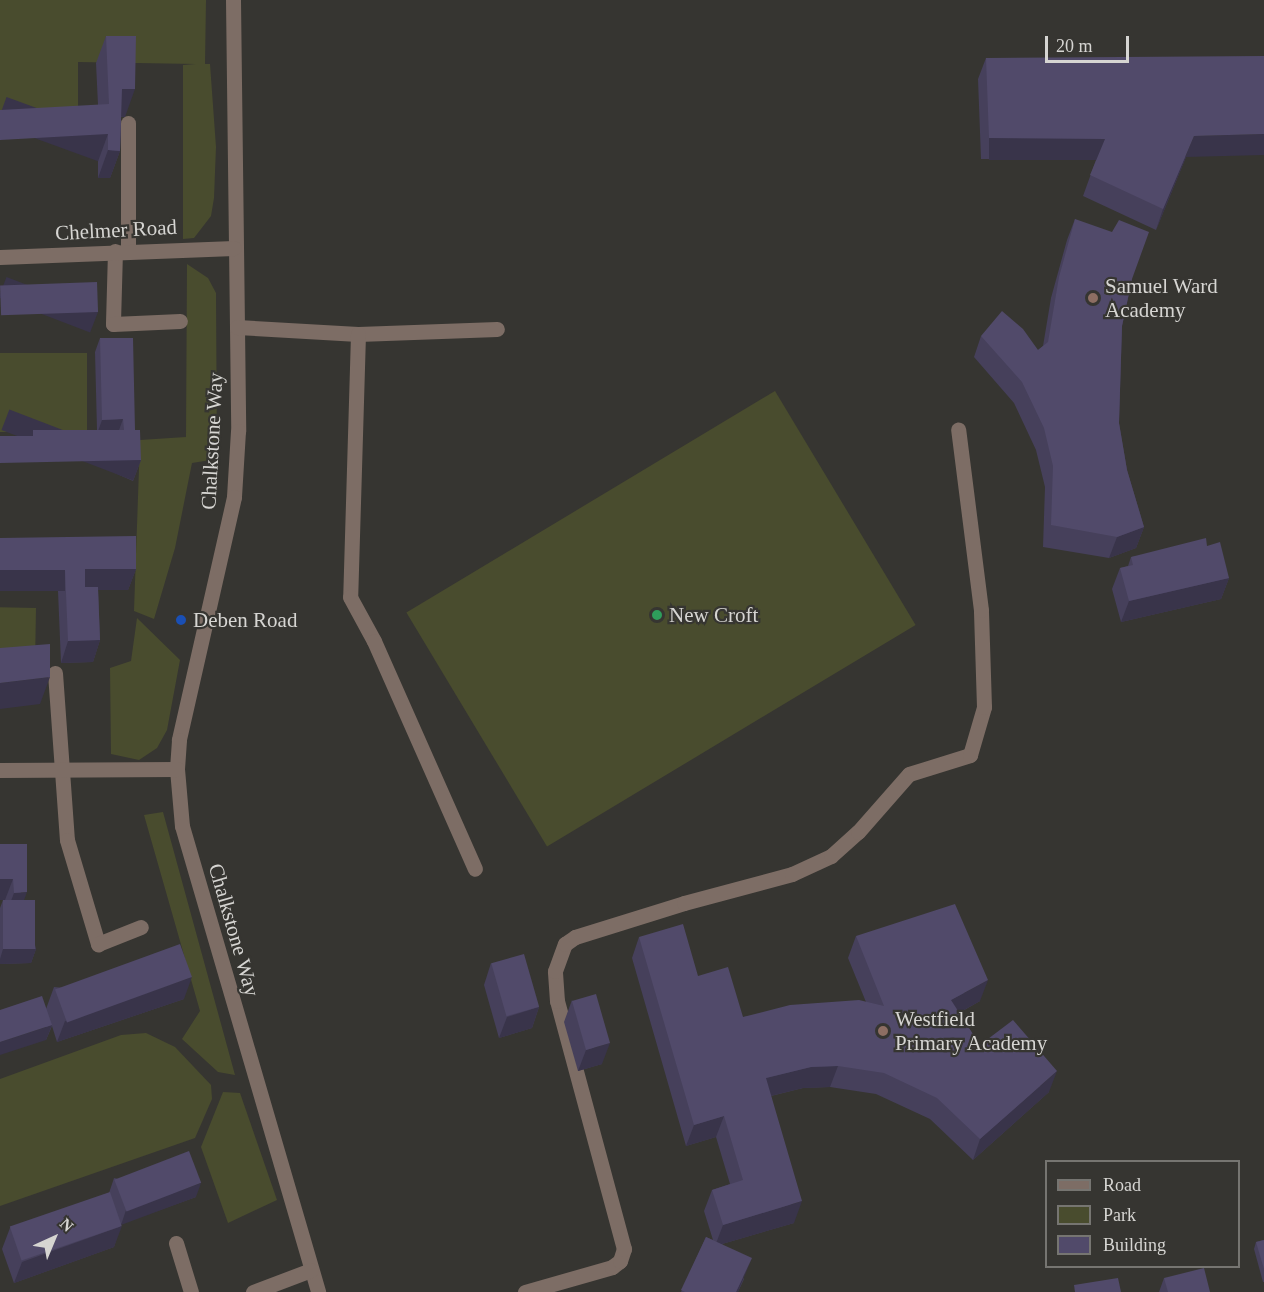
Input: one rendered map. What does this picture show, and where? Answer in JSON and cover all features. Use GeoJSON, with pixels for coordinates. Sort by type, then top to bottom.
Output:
{"type":"FeatureCollection","features":[{"type":"Feature","properties":{"kind":"street","name":"Chalkstone Way"},"geometry":{"type":"LineString","coordinates":[[233,0],[234,248],[237,327],[234,497],[179,740],[177,769],[182,826],[318,1292]]}},
{"type":"Feature","properties":{"kind":"street"},"geometry":{"type":"LineString","coordinates":[[128,123],[122,250],[113,324],[180,321]]}},
{"type":"Feature","properties":{"kind":"street","name":"Chelmer Road"},"geometry":{"type":"LineString","coordinates":[[0,257],[122,250],[234,248]]}},
{"type":"Feature","properties":{"kind":"street"},"geometry":{"type":"LineString","coordinates":[[237,327],[358,334],[497,329]]}},
{"type":"Feature","properties":{"kind":"street"},"geometry":{"type":"LineString","coordinates":[[358,334],[350,597],[374,641],[474,869]]}},
{"type":"Feature","properties":{"kind":"street"},"geometry":{"type":"LineString","coordinates":[[525,1292],[612,1267],[620,1261],[624,1249],[557,1001],[555,971],[565,944],[575,937],[684,903],[792,874],[831,856],[858,832],[909,774],[970,755],[984,707],[981,610],[958,429]]}},
{"type":"Feature","properties":{"kind":"street"},"geometry":{"type":"LineString","coordinates":[[55,673],[59,769],[66,840],[98,944],[141,927]]}},
{"type":"Feature","properties":{"kind":"street"},"geometry":{"type":"LineString","coordinates":[[0,770],[177,769]]}},
{"type":"Feature","properties":{"kind":"street"},"geometry":{"type":"LineString","coordinates":[[176,1243],[191,1292]]}},
{"type":"Feature","properties":{"kind":"street"},"geometry":{"type":"LineString","coordinates":[[253,1292],[311,1270]]}},
{"type":"Feature","properties":{"kind":"green space"},"geometry":{"type":"Polygon","coordinates":[[[0,0],[206,0],[205,64],[210,64],[216,147],[214,198],[211,216],[194,238],[183,239],[183,65],[196,64],[78,62],[78,118],[0,119],[0,0]]]}},
{"type":"Feature","properties":{"kind":"green space"},"geometry":{"type":"Polygon","coordinates":[[[187,264],[208,278],[216,293],[217,459],[192,463],[175,548],[154,619],[134,611],[140,440],[186,437],[187,264]]]}},
{"type":"Feature","properties":{"kind":"green space"},"geometry":{"type":"Polygon","coordinates":[[[0,353],[87,353],[87,432],[0,432],[0,353]]]}},
{"type":"Feature","properties":{"kind":"green space","name":"New Croft"},"geometry":{"type":"Polygon","coordinates":[[[775,391],[916,625],[547,846],[406,612],[775,391]]]}},
{"type":"Feature","properties":{"kind":"green space"},"geometry":{"type":"Polygon","coordinates":[[[0,607],[36,608],[35,657],[0,656],[0,607]]]}},
{"type":"Feature","properties":{"kind":"green space"},"geometry":{"type":"Polygon","coordinates":[[[137,618],[180,660],[167,730],[157,748],[139,760],[111,754],[110,668],[131,661],[137,618]]]}},
{"type":"Feature","properties":{"kind":"green space"},"geometry":{"type":"Polygon","coordinates":[[[163,812],[235,1075],[218,1072],[182,1039],[200,1011],[144,815],[163,812]]]}},
{"type":"Feature","properties":{"kind":"green space"},"geometry":{"type":"Polygon","coordinates":[[[146,1033],[175,1047],[211,1085],[212,1099],[195,1138],[0,1206],[0,1079],[121,1035],[146,1033]]]}},
{"type":"Feature","properties":{"kind":"green space"},"geometry":{"type":"Polygon","coordinates":[[[223,1092],[240,1093],[277,1200],[228,1223],[201,1147],[223,1092]]]}},
{"type":"Feature","properties":{"kind":"building"},"geometry":{"type":"Polygon","coordinates":[[[106,36],[136,36],[135,89],[122,89],[120,151],[108,150],[108,134],[0,140],[0,110],[109,104],[106,36]]]}},
{"type":"Feature","properties":{"kind":"building"},"geometry":{"type":"Polygon","coordinates":[[[1264,56],[1264,134],[1194,136],[1163,209],[1090,175],[1105,139],[989,138],[986,58],[1264,56]]]}},
{"type":"Feature","properties":{"kind":"building"},"geometry":{"type":"Polygon","coordinates":[[[1075,219],[1112,232],[1119,220],[1149,232],[1132,279],[1122,326],[1119,423],[1127,470],[1144,527],[1117,537],[1051,525],[1053,466],[1044,428],[1022,382],[981,336],[1002,311],[1023,329],[1038,350],[1048,342],[1059,277],[1075,219]]]}},
{"type":"Feature","properties":{"kind":"building"},"geometry":{"type":"Polygon","coordinates":[[[97,282],[98,312],[1,315],[0,285],[97,282]]]}},
{"type":"Feature","properties":{"kind":"building"},"geometry":{"type":"Polygon","coordinates":[[[100,338],[133,338],[135,430],[124,430],[123,419],[102,420],[100,338]]]}},
{"type":"Feature","properties":{"kind":"building"},"geometry":{"type":"Polygon","coordinates":[[[33,430],[140,430],[141,460],[0,463],[0,436],[33,436],[33,430]]]}},
{"type":"Feature","properties":{"kind":"building"},"geometry":{"type":"Polygon","coordinates":[[[136,536],[136,569],[85,569],[85,587],[98,587],[100,640],[68,641],[65,570],[0,570],[0,538],[136,536]]]}},
{"type":"Feature","properties":{"kind":"building"},"geometry":{"type":"Polygon","coordinates":[[[1206,538],[1207,546],[1220,542],[1229,578],[1129,601],[1120,568],[1133,565],[1131,557],[1206,538]]]}},
{"type":"Feature","properties":{"kind":"building"},"geometry":{"type":"Polygon","coordinates":[[[50,644],[50,677],[0,683],[0,648],[50,644]]]}},
{"type":"Feature","properties":{"kind":"building"},"geometry":{"type":"Polygon","coordinates":[[[0,844],[27,844],[27,892],[14,893],[13,879],[0,879],[0,844]]]}},
{"type":"Feature","properties":{"kind":"building"},"geometry":{"type":"Polygon","coordinates":[[[3,900],[35,900],[35,949],[3,949],[3,900]]]}},
{"type":"Feature","properties":{"kind":"building"},"geometry":{"type":"Polygon","coordinates":[[[955,904],[988,980],[951,1000],[980,1045],[1013,1020],[1057,1071],[980,1139],[937,1098],[884,1073],[838,1066],[811,1067],[766,1078],[802,1201],[723,1225],[712,1190],[743,1180],[724,1116],[694,1125],[639,937],[683,924],[698,976],[728,967],[743,1017],[790,1005],[859,1000],[884,1006],[856,936],[955,904]]]}},
{"type":"Feature","properties":{"kind":"building"},"geometry":{"type":"Polygon","coordinates":[[[180,944],[192,977],[67,1022],[55,989],[180,944]]]}},
{"type":"Feature","properties":{"kind":"building"},"geometry":{"type":"Polygon","coordinates":[[[524,954],[539,1007],[506,1016],[491,963],[524,954]]]}},
{"type":"Feature","properties":{"kind":"building"},"geometry":{"type":"Polygon","coordinates":[[[596,994],[610,1043],[586,1050],[572,1001],[596,994]]]}},
{"type":"Feature","properties":{"kind":"building"},"geometry":{"type":"Polygon","coordinates":[[[42,996],[52,1025],[0,1042],[0,1010],[42,996]]]}},
{"type":"Feature","properties":{"kind":"building"},"geometry":{"type":"Polygon","coordinates":[[[189,1151],[201,1183],[126,1211],[114,1180],[189,1151]]]}},
{"type":"Feature","properties":{"kind":"building"},"geometry":{"type":"Polygon","coordinates":[[[110,1192],[122,1226],[21,1261],[10,1227],[110,1192]]]}},
{"type":"Feature","properties":{"kind":"building"},"geometry":{"type":"Polygon","coordinates":[[[706,1237],[752,1258],[736,1292],[685,1292],[681,1290],[706,1237]]]}},
{"type":"Feature","properties":{"kind":"building"},"geometry":{"type":"Polygon","coordinates":[[[1264,1240],[1264,1269],[1256,1242],[1264,1240]]]}},
{"type":"Feature","properties":{"kind":"building"},"geometry":{"type":"Polygon","coordinates":[[[1204,1268],[1210,1292],[1168,1292],[1164,1278],[1204,1268]]]}},
{"type":"Feature","properties":{"kind":"building"},"geometry":{"type":"Polygon","coordinates":[[[1118,1278],[1121,1292],[1075,1292],[1074,1285],[1118,1278]]]}},
{"type":"Feature","properties":{"kind":"place","name":"Samuel Ward Academy"},"geometry":{"type":"Point","coordinates":[1093,298]}},
{"type":"Feature","properties":{"kind":"place","name":"New Croft"},"geometry":{"type":"Point","coordinates":[657,615]}},
{"type":"Feature","properties":{"kind":"place","name":"Deben Road"},"geometry":{"type":"Point","coordinates":[181,620]}},
{"type":"Feature","properties":{"kind":"place","name":"Westfield Primary Academy"},"geometry":{"type":"Point","coordinates":[883,1031]}}]}
